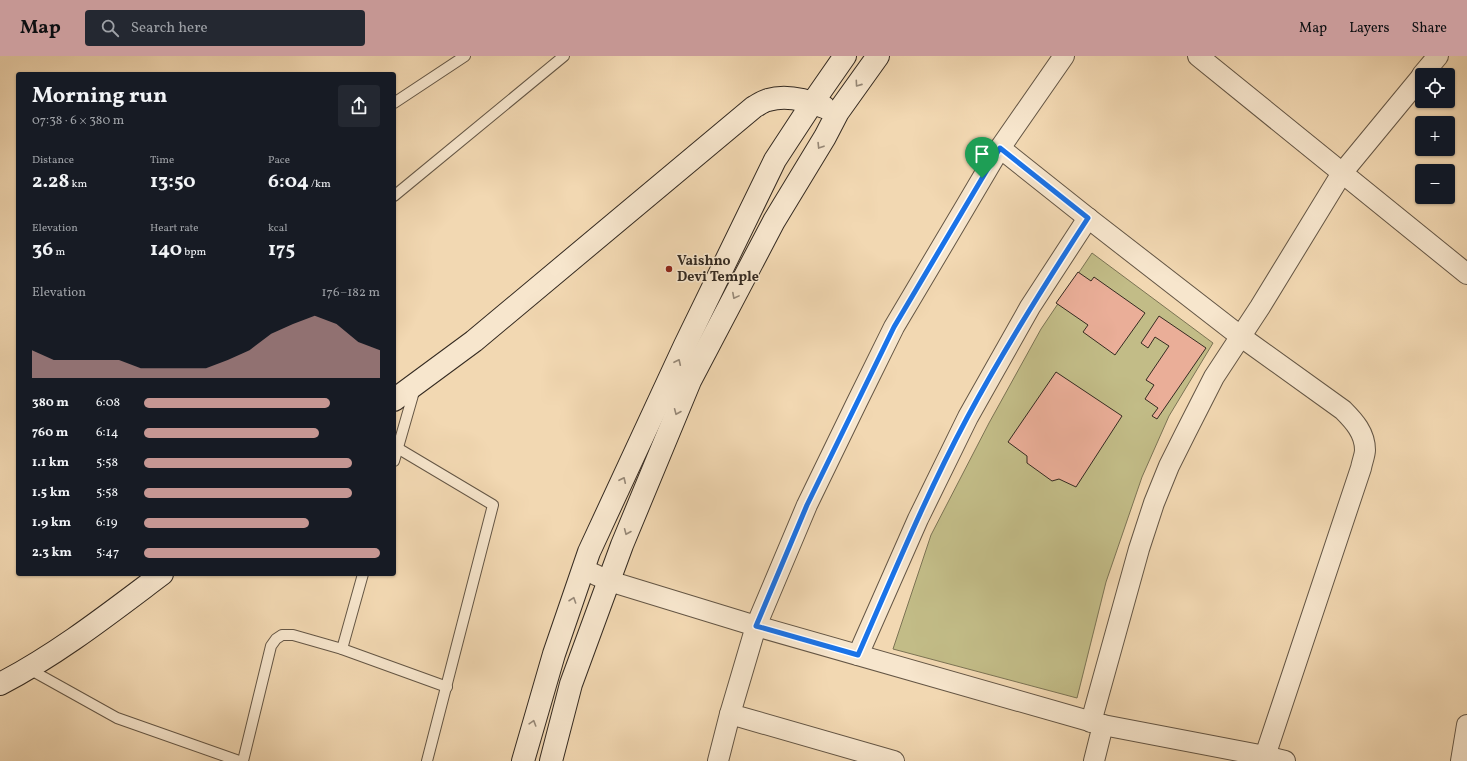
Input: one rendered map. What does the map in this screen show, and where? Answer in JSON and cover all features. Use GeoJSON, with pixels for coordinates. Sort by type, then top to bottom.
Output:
{"type":"FeatureCollection","features":[{"type":"Feature","properties":{"kind":"street"},"geometry":{"type":"LineString","coordinates":[[522,761],[554,654],[589,552],[775,160],[813,102],[846,56]]}},
{"type":"Feature","properties":{"kind":"street"},"geometry":{"type":"LineString","coordinates":[[551,761],[571,684],[622,545],[690,381],[774,220],[825,137],[838,112],[878,56]]}},
{"type":"Feature","properties":{"kind":"street"},"geometry":{"type":"LineString","coordinates":[[718,761],[756,626],[807,505],[894,327],[1000,148],[1064,56]]}},
{"type":"Feature","properties":{"kind":"street"},"geometry":{"type":"LineString","coordinates":[[1198,56],[1467,274]]}},
{"type":"Feature","properties":{"kind":"street"},"geometry":{"type":"LineString","coordinates":[[1428,68],[1438,56]]}},
{"type":"Feature","properties":{"kind":"street"},"geometry":{"type":"LineString","coordinates":[[1094,761],[1097,723],[1139,549],[1154,503],[1169,466],[1210,384],[1260,307],[1342,173],[1415,84]]}},
{"type":"Feature","properties":{"kind":"street"},"geometry":{"type":"LineString","coordinates":[[396,399],[474,341],[754,107],[768,100],[786,97],[813,102],[838,112]]}},
{"type":"Feature","properties":{"kind":"street"},"geometry":{"type":"LineString","coordinates":[[1000,148],[1240,336],[1343,410],[1356,423],[1363,437],[1366,451],[1265,756]]}},
{"type":"Feature","properties":{"kind":"street"},"geometry":{"type":"LineString","coordinates":[[858,655],[918,519],[968,417],[1030,307],[1088,218]]}},
{"type":"Feature","properties":{"kind":"street"},"geometry":{"type":"LineString","coordinates":[[583,569],[609,581],[756,626],[1097,723],[1285,761]]}},
{"type":"Feature","properties":{"kind":"street"},"geometry":{"type":"LineString","coordinates":[[0,684],[29,669],[91,628],[159,576]]}},
{"type":"Feature","properties":{"kind":"street"},"geometry":{"type":"LineString","coordinates":[[730,714],[894,761]]}},
{"type":"Feature","properties":{"kind":"street"},"geometry":{"type":"LineString","coordinates":[[1461,761],[1467,725]]}},
{"type":"Feature","properties":{"kind":"lane"},"geometry":{"type":"LineString","coordinates":[[396,102],[465,56]]}},
{"type":"Feature","properties":{"kind":"lane"},"geometry":{"type":"LineString","coordinates":[[396,194],[564,56]]}},
{"type":"Feature","properties":{"kind":"lane"},"geometry":{"type":"LineString","coordinates":[[416,384],[396,447],[493,505],[427,761]]}},
{"type":"Feature","properties":{"kind":"lane"},"geometry":{"type":"LineString","coordinates":[[342,649],[362,576]]}},
{"type":"Feature","properties":{"kind":"lane"},"geometry":{"type":"LineString","coordinates":[[243,761],[271,646],[276,639],[282,635],[293,635],[342,649],[447,687]]}},
{"type":"Feature","properties":{"kind":"lane"},"geometry":{"type":"LineString","coordinates":[[29,669],[117,718],[239,761]]}},
{"type":"Feature","properties":{"kind":"shaded area"},"geometry":{"type":"Polygon","coordinates":[[[1092,253],[1213,343],[1169,416],[1142,477],[1106,582],[1077,698],[893,649],[931,535],[989,423],[1041,329],[1092,253]]]}},
{"type":"Feature","properties":{"kind":"building"},"geometry":{"type":"Polygon","coordinates":[[[1078,272],[1091,281],[1094,277],[1145,313],[1115,355],[1083,332],[1088,325],[1056,303],[1078,272]]]}},
{"type":"Feature","properties":{"kind":"building"},"geometry":{"type":"Polygon","coordinates":[[[1159,316],[1206,348],[1157,419],[1152,416],[1158,408],[1145,399],[1154,385],[1146,380],[1169,346],[1155,337],[1148,348],[1141,343],[1159,316]]]}},
{"type":"Feature","properties":{"kind":"building"},"geometry":{"type":"Polygon","coordinates":[[[1056,372],[1122,416],[1076,487],[1059,479],[1052,481],[1027,463],[1027,456],[1008,442],[1056,372]]]}},
{"type":"Feature","properties":{"kind":"place","name":"Vaishno Devi Temple"},"geometry":{"type":"Point","coordinates":[669,269]}},
{"type":"Feature","properties":{"kind":"route"},"geometry":{"type":"LineString","coordinates":[[1000,148],[1088,218],[1030,307],[948,454],[858,655],[756,626],[807,505],[894,327],[982,178],[1000,148]]}}]}
